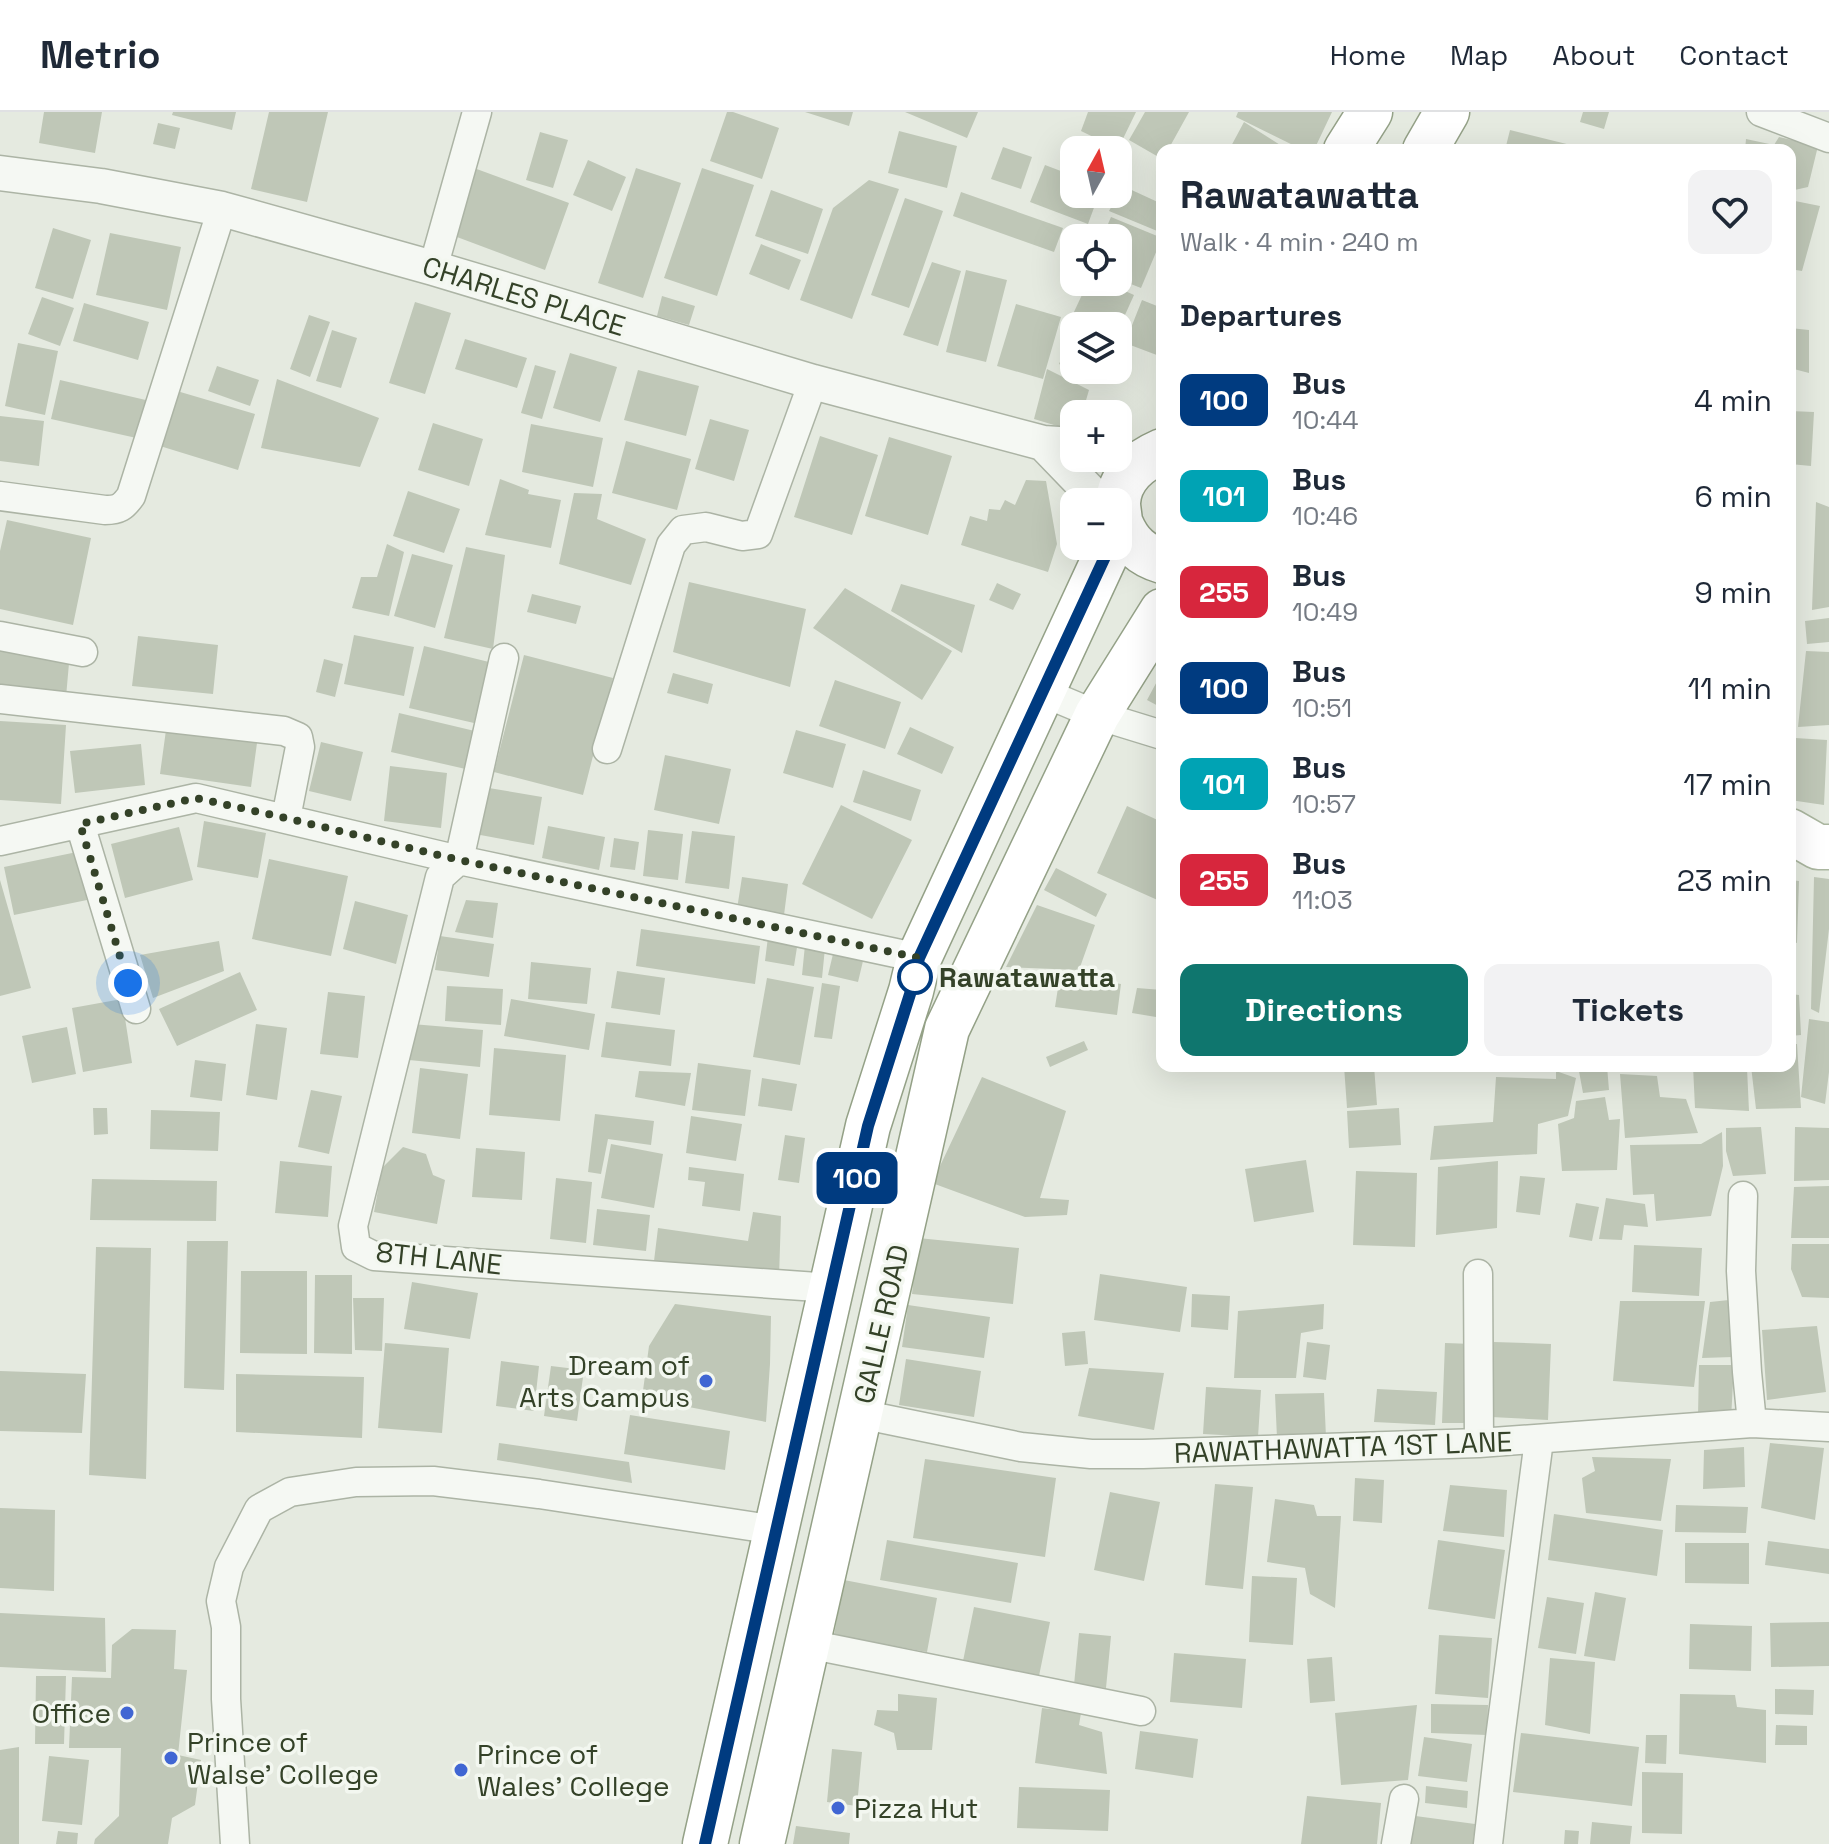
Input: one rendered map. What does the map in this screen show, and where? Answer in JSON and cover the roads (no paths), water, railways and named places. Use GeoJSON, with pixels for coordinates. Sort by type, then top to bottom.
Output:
{"type":"FeatureCollection","features":[{"type":"Feature","properties":{"kind":"highway"},"geometry":{"type":"LineString","coordinates":[[1350,144],[1370,112]]}},
{"type":"Feature","properties":{"kind":"highway"},"geometry":{"type":"LineString","coordinates":[[1428,144],[1447,112]]}},
{"type":"Feature","properties":{"kind":"highway","name":"GALLE ROAD"},"geometry":{"type":"LineString","coordinates":[[1122,488],[1131,470],[1156,453]]}},
{"type":"Feature","properties":{"kind":"highway","name":"CHARLES PLACE"},"geometry":{"type":"LineString","coordinates":[[1132,542],[1140,551],[1156,558]]}},
{"type":"Feature","properties":{"kind":"highway","name":"GALLE ROAD"},"geometry":{"type":"LineString","coordinates":[[705,1844],[868,1126],[919,958],[1042,692],[1098,560]]}},
{"type":"Feature","properties":{"kind":"highway","name":"GALLE ROAD"},"geometry":{"type":"LineString","coordinates":[[762,1844],[947,1029],[1097,715],[1156,621]]}},
{"type":"Feature","properties":{"kind":"street"},"geometry":{"type":"LineString","coordinates":[[433,268],[477,112]]}},
{"type":"Feature","properties":{"kind":"street"},"geometry":{"type":"LineString","coordinates":[[1761,112],[1829,138]]}},
{"type":"Feature","properties":{"kind":"street","name":"CHARLES PLACE"},"geometry":{"type":"LineString","coordinates":[[0,173],[101,186],[222,209],[433,268],[813,382],[1058,444],[1088,488]]}},
{"type":"Feature","properties":{"kind":"street"},"geometry":{"type":"LineString","coordinates":[[0,496],[117,510],[123,507],[131,496],[222,209]]}},
{"type":"Feature","properties":{"kind":"street"},"geometry":{"type":"LineString","coordinates":[[607,749],[671,545],[683,530],[694,528],[706,527],[742,536],[758,534],[813,382]]}},
{"type":"Feature","properties":{"kind":"street"},"geometry":{"type":"LineString","coordinates":[[1132,449],[1156,451]]}},
{"type":"Feature","properties":{"kind":"street"},"geometry":{"type":"LineString","coordinates":[[0,636],[83,652]]}},
{"type":"Feature","properties":{"kind":"street"},"geometry":{"type":"LineString","coordinates":[[459,860],[504,658]]}},
{"type":"Feature","properties":{"kind":"street"},"geometry":{"type":"LineString","coordinates":[[1042,692],[1097,715],[1156,733]]}},
{"type":"Feature","properties":{"kind":"street"},"geometry":{"type":"LineString","coordinates":[[0,699],[284,731],[298,737],[300,747],[286,818]]}},
{"type":"Feature","properties":{"kind":"street"},"geometry":{"type":"LineString","coordinates":[[0,841],[196,798],[459,860],[919,958]]}},
{"type":"Feature","properties":{"kind":"street"},"geometry":{"type":"LineString","coordinates":[[80,824],[136,1009]]}},
{"type":"Feature","properties":{"kind":"street","name":"8TH LANE"},"geometry":{"type":"LineString","coordinates":[[459,860],[440,877],[353,1226],[356,1247],[374,1256],[832,1288]]}},
{"type":"Feature","properties":{"kind":"street"},"geometry":{"type":"LineString","coordinates":[[1743,1196],[1741,1271],[1752,1423]]}},
{"type":"Feature","properties":{"kind":"street"},"geometry":{"type":"LineString","coordinates":[[1478,1274],[1479,1443]]}},
{"type":"Feature","properties":{"kind":"street","name":"RAWATHAWATTA 1ST LANE"},"geometry":{"type":"LineString","coordinates":[[860,1414],[1021,1447],[1091,1454],[1479,1443],[1752,1423],[1829,1427]]}},
{"type":"Feature","properties":{"kind":"street"},"geometry":{"type":"LineString","coordinates":[[1488,1844],[1539,1440]]}},
{"type":"Feature","properties":{"kind":"street"},"geometry":{"type":"LineString","coordinates":[[235,1844],[226,1699],[226,1627],[221,1601],[229,1567],[259,1509],[290,1492],[356,1482],[433,1481],[776,1530]]}},
{"type":"Feature","properties":{"kind":"street"},"geometry":{"type":"LineString","coordinates":[[808,1644],[1141,1711]]}},
{"type":"Feature","properties":{"kind":"street"},"geometry":{"type":"LineString","coordinates":[[1396,1844],[1404,1799]]}},
{"type":"Feature","properties":{"kind":"place","name":"Rawatawatta"},"geometry":{"type":"Point","coordinates":[915,977]}},
{"type":"Feature","properties":{"kind":"place","name":"Dream of Arts Campus"},"geometry":{"type":"Point","coordinates":[706,1381]}},
{"type":"Feature","properties":{"kind":"place","name":"Office"},"geometry":{"type":"Point","coordinates":[127,1713]}},
{"type":"Feature","properties":{"kind":"place","name":"Prince of Walse' College"},"geometry":{"type":"Point","coordinates":[171,1758]}},
{"type":"Feature","properties":{"kind":"place","name":"Prince of Wales' College"},"geometry":{"type":"Point","coordinates":[461,1770]}},
{"type":"Feature","properties":{"kind":"place","name":"Pizza Hut"},"geometry":{"type":"Point","coordinates":[838,1808]}}]}
